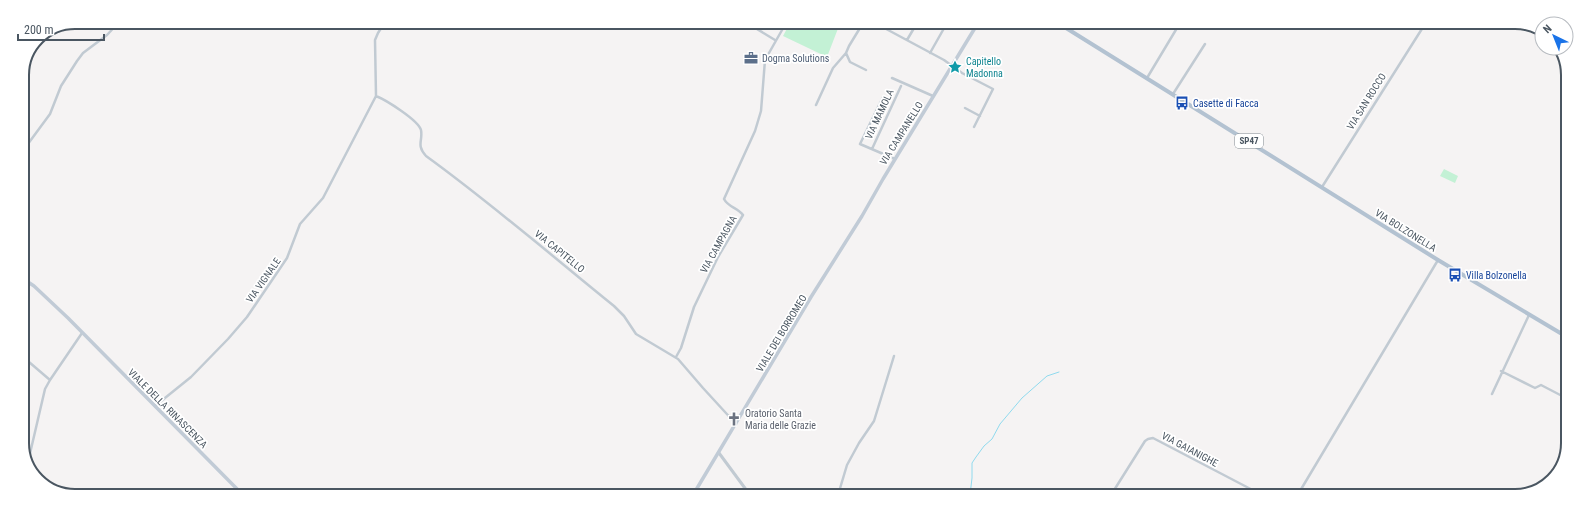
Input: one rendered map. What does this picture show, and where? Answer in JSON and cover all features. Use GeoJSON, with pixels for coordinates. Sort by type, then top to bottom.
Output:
{"type":"FeatureCollection","features":[{"type":"Feature","properties":{"kind":"main road","name":"VIA CAMPANELLO"},"geometry":{"type":"LineString","coordinates":[[883,178],[974,29]]}},
{"type":"Feature","properties":{"kind":"main road","name":"VIA BOLZONELLA"},"geometry":{"type":"LineString","coordinates":[[1068,29],[1438,260]]}},
{"type":"Feature","properties":{"kind":"main road","name":"VIALE DEI BORROMEO"},"geometry":{"type":"LineString","coordinates":[[697,489],[862,216],[883,178]]}},
{"type":"Feature","properties":{"kind":"main road","name":"SP47"},"geometry":{"type":"LineString","coordinates":[[1438,260],[1561,334]]}},
{"type":"Feature","properties":{"kind":"main road","name":"VIALE DELLA RINASCENZA"},"geometry":{"type":"LineString","coordinates":[[29,283],[82,333],[237,489]]}},
{"type":"Feature","properties":{"kind":"street"},"geometry":{"type":"LineString","coordinates":[[29,142],[50,114],[56,97],[66,77],[83,53],[113,29]]}},
{"type":"Feature","properties":{"kind":"street","name":"VIA VIGNALE"},"geometry":{"type":"LineString","coordinates":[[155,406],[191,377],[247,317],[288,258],[300,224],[323,198],[376,96],[375,40],[380,29]]}},
{"type":"Feature","properties":{"kind":"street"},"geometry":{"type":"LineString","coordinates":[[757,29],[776,40],[782,29]]}},
{"type":"Feature","properties":{"kind":"street"},"geometry":{"type":"LineString","coordinates":[[816,105],[833,68],[846,53],[860,29]]}},
{"type":"Feature","properties":{"kind":"street"},"geometry":{"type":"LineString","coordinates":[[886,29],[993,89],[974,127]]}},
{"type":"Feature","properties":{"kind":"street"},"geometry":{"type":"LineString","coordinates":[[907,40],[913,29]]}},
{"type":"Feature","properties":{"kind":"street"},"geometry":{"type":"LineString","coordinates":[[930,53],[944,29]]}},
{"type":"Feature","properties":{"kind":"street"},"geometry":{"type":"LineString","coordinates":[[1147,78],[1176,29]]}},
{"type":"Feature","properties":{"kind":"street","name":"VIA SAN ROCCO"},"geometry":{"type":"LineString","coordinates":[[1322,187],[1422,29]]}},
{"type":"Feature","properties":{"kind":"street","name":"VIA CAMPAGNA"},"geometry":{"type":"LineString","coordinates":[[676,357],[681,348],[694,307],[718,257],[743,216],[740,212],[726,203],[724,199],[762,110],[763,65],[769,50],[776,40]]}},
{"type":"Feature","properties":{"kind":"street"},"geometry":{"type":"LineString","coordinates":[[1173,94],[1204,44]]}},
{"type":"Feature","properties":{"kind":"street"},"geometry":{"type":"LineString","coordinates":[[846,53],[850,62],[866,70]]}},
{"type":"Feature","properties":{"kind":"street","name":"VIA CAMPANELLO"},"geometry":{"type":"LineString","coordinates":[[892,78],[933,96]]}},
{"type":"Feature","properties":{"kind":"street","name":"VIA MAMOLA"},"geometry":{"type":"LineString","coordinates":[[872,149],[901,86]]}},
{"type":"Feature","properties":{"kind":"street","name":"VIA CAPITELLO"},"geometry":{"type":"LineString","coordinates":[[376,96],[383,99],[416,123],[421,130],[420,147],[426,156],[500,211],[614,306],[624,316],[636,334],[676,357],[736,424]]}},
{"type":"Feature","properties":{"kind":"street","name":"VIA MAMOLA"},"geometry":{"type":"LineString","coordinates":[[883,97],[860,144],[895,160]]}},
{"type":"Feature","properties":{"kind":"street"},"geometry":{"type":"LineString","coordinates":[[965,108],[980,116]]}},
{"type":"Feature","properties":{"kind":"street","name":"VIA BOLZONELLA"},"geometry":{"type":"LineString","coordinates":[[1300,489],[1438,260]]}},
{"type":"Feature","properties":{"kind":"street"},"geometry":{"type":"LineString","coordinates":[[1492,394],[1529,315]]}},
{"type":"Feature","properties":{"kind":"street"},"geometry":{"type":"LineString","coordinates":[[30,453],[45,389],[82,333]]}},
{"type":"Feature","properties":{"kind":"street"},"geometry":{"type":"LineString","coordinates":[[840,489],[847,464],[874,421],[894,356]]}},
{"type":"Feature","properties":{"kind":"street"},"geometry":{"type":"LineString","coordinates":[[29,362],[50,380]]}},
{"type":"Feature","properties":{"kind":"street"},"geometry":{"type":"LineString","coordinates":[[1501,372],[1535,388],[1541,385],[1561,395]]}},
{"type":"Feature","properties":{"kind":"street","name":"VIA GAIANIGHE"},"geometry":{"type":"LineString","coordinates":[[1115,489],[1145,441],[1153,438],[1251,489]]}},
{"type":"Feature","properties":{"kind":"street"},"geometry":{"type":"LineString","coordinates":[[719,453],[746,489]]}},
{"type":"Feature","properties":{"kind":"green space"},"geometry":{"type":"Polygon","coordinates":[[[787,29],[838,29],[827,57],[783,36],[787,29]]]}},
{"type":"Feature","properties":{"kind":"green space"},"geometry":{"type":"Polygon","coordinates":[[[1444,169],[1458,176],[1455,183],[1440,176],[1444,169]]]}},
{"type":"Feature","properties":{"kind":"waterway"},"geometry":{"type":"LineString","coordinates":[[971,489],[972,463],[984,446],[992,439],[1000,424],[1022,398],[1047,376],[1059,372]]}},
{"type":"Feature","properties":{"kind":"place","name":"Dogma Solutions"},"geometry":{"type":"Point","coordinates":[751,58]}},
{"type":"Feature","properties":{"kind":"place","name":"Capitello Madonna"},"geometry":{"type":"Point","coordinates":[955,67]}},
{"type":"Feature","properties":{"kind":"place","name":"Casette di Facca"},"geometry":{"type":"Point","coordinates":[1182,103]}},
{"type":"Feature","properties":{"kind":"place","name":"Villa Bolzonella"},"geometry":{"type":"Point","coordinates":[1455,275]}},
{"type":"Feature","properties":{"kind":"place","name":"Oratorio Santa Maria delle Grazie"},"geometry":{"type":"Point","coordinates":[734,419]}}]}
